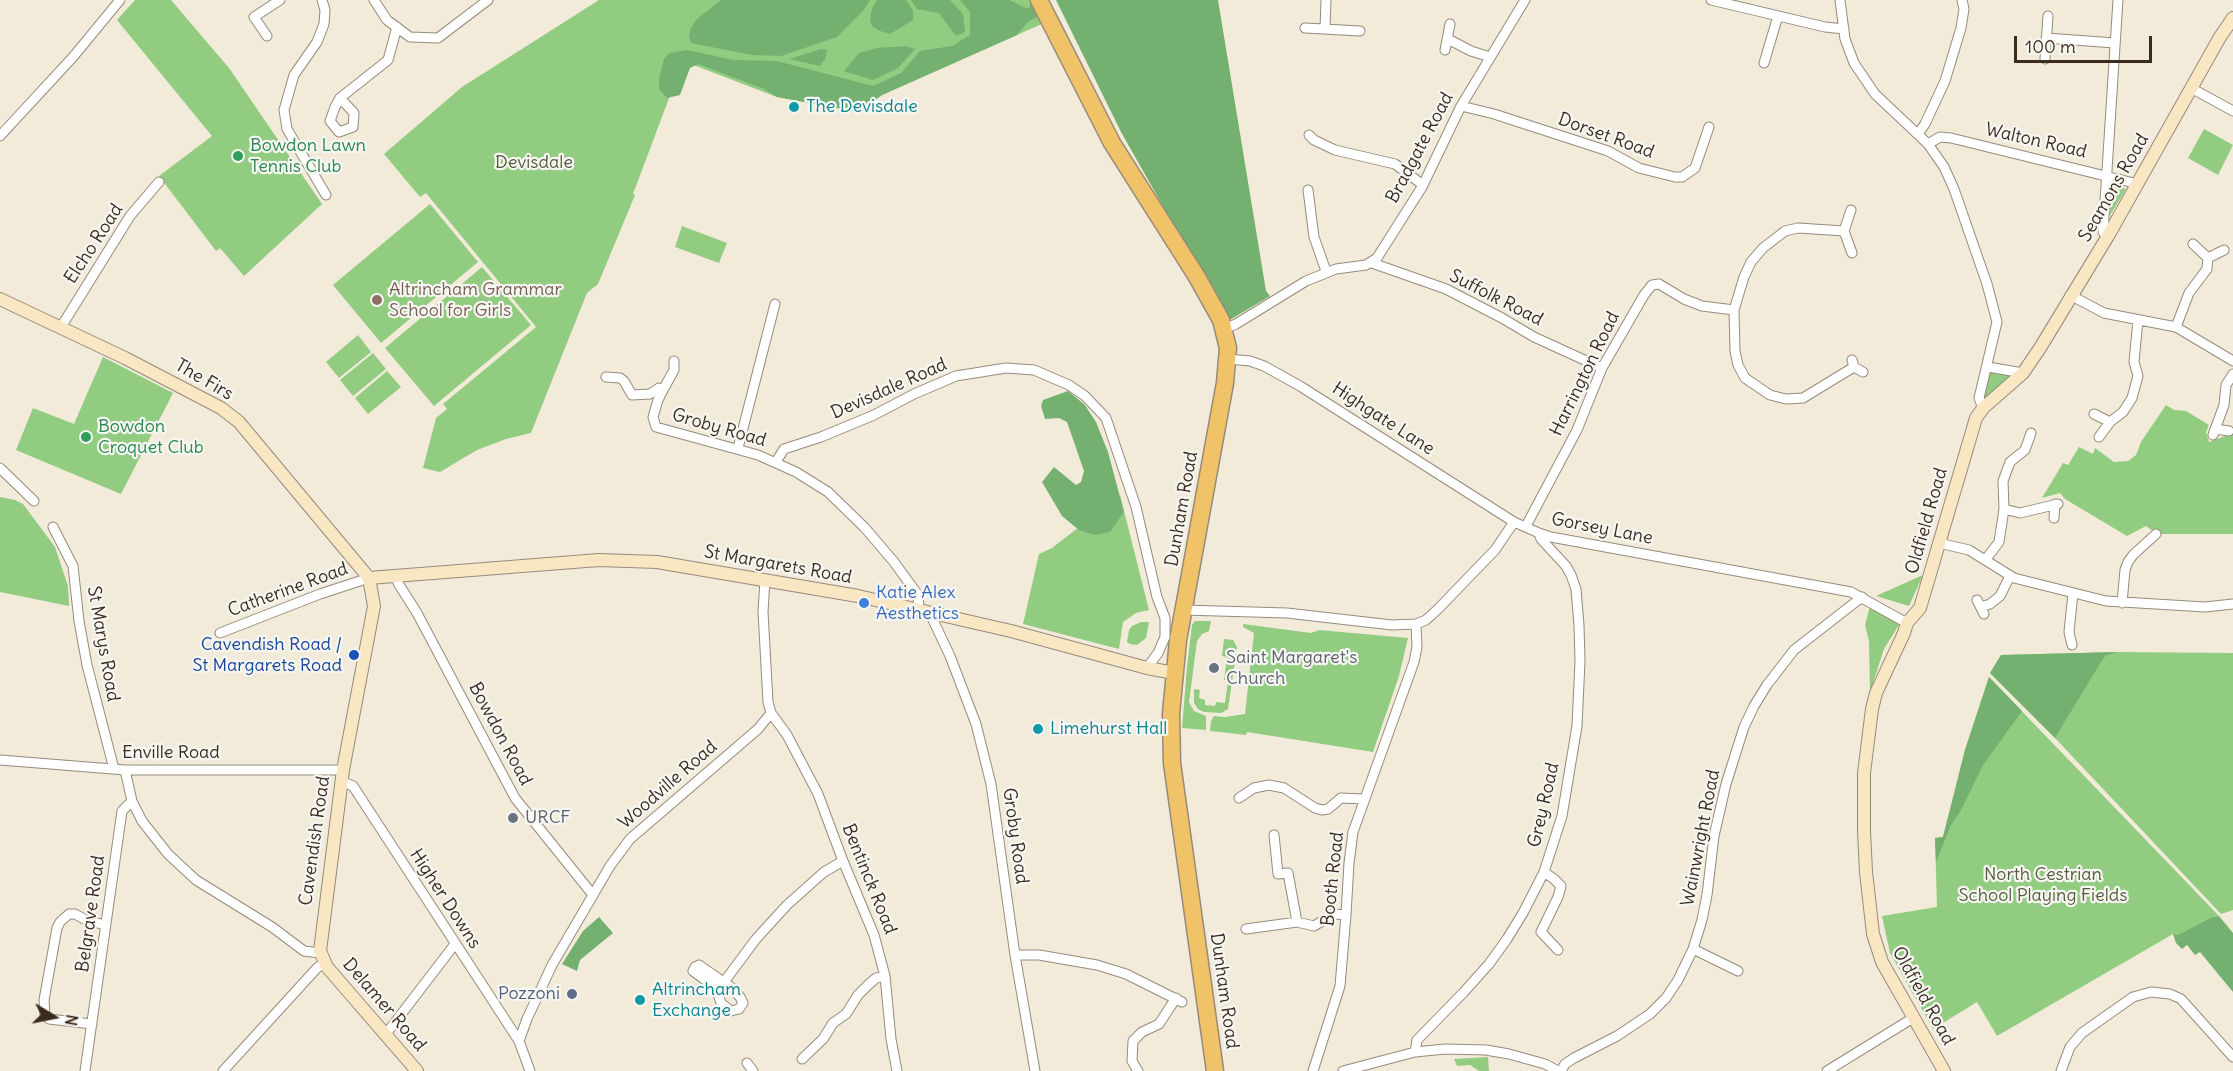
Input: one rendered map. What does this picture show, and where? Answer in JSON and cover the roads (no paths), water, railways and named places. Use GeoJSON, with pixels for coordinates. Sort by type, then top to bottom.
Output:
{"type":"FeatureCollection","features":[{"type":"Feature","properties":{"kind":"highway","name":"Dunham Road"},"geometry":{"type":"LineString","coordinates":[[1039,0],[1112,143],[1197,277],[1224,329],[1228,359],[1183,610],[1171,714],[1172,763],[1215,1071]]}},
{"type":"Feature","properties":{"kind":"street"},"geometry":{"type":"LineString","coordinates":[[0,136],[73,57],[120,0]]}},
{"type":"Feature","properties":{"kind":"street"},"geometry":{"type":"LineString","coordinates":[[267,36],[254,17],[280,0]]}},
{"type":"Feature","properties":{"kind":"street"},"geometry":{"type":"LineString","coordinates":[[322,0],[325,10],[324,24],[317,42],[294,75],[284,110],[287,129],[326,195]]}},
{"type":"Feature","properties":{"kind":"street"},"geometry":{"type":"LineString","coordinates":[[374,0],[387,20],[410,37],[438,38],[488,0]]}},
{"type":"Feature","properties":{"kind":"street"},"geometry":{"type":"LineString","coordinates":[[1325,29],[1326,0]]}},
{"type":"Feature","properties":{"kind":"street","name":"Bradgate Road"},"geometry":{"type":"LineString","coordinates":[[1372,263],[1423,185],[1461,106],[1525,0]]}},
{"type":"Feature","properties":{"kind":"street"},"geometry":{"type":"LineString","coordinates":[[1711,0],[1825,27],[1844,29]]}},
{"type":"Feature","properties":{"kind":"street","name":"Oldfield Road"},"geometry":{"type":"LineString","coordinates":[[1840,0],[1849,52],[1867,85],[1928,144],[1944,167],[1987,284],[1997,322],[1979,398],[1983,408],[1972,428],[1920,608],[1907,623],[1876,693],[1864,773],[1864,831],[1870,911],[1877,949],[1944,1071]]}},
{"type":"Feature","properties":{"kind":"street"},"geometry":{"type":"LineString","coordinates":[[1918,134],[1945,81],[1961,28],[1964,9],[1962,0]]}},
{"type":"Feature","properties":{"kind":"street"},"geometry":{"type":"LineString","coordinates":[[2108,236],[2103,232],[2118,0]]}},
{"type":"Feature","properties":{"kind":"street"},"geometry":{"type":"LineString","coordinates":[[1764,63],[1778,16]]}},
{"type":"Feature","properties":{"kind":"street"},"geometry":{"type":"LineString","coordinates":[[2044,59],[2049,16]]}},
{"type":"Feature","properties":{"kind":"street","name":"Seamons Road"},"geometry":{"type":"LineString","coordinates":[[1983,408],[2023,373],[2108,236],[2233,18]]}},
{"type":"Feature","properties":{"kind":"street"},"geometry":{"type":"LineString","coordinates":[[1444,50],[1450,24]]}},
{"type":"Feature","properties":{"kind":"street"},"geometry":{"type":"LineString","coordinates":[[340,98],[388,60],[397,27]]}},
{"type":"Feature","properties":{"kind":"street"},"geometry":{"type":"LineString","coordinates":[[1305,28],[1360,32]]}},
{"type":"Feature","properties":{"kind":"street"},"geometry":{"type":"LineString","coordinates":[[2046,38],[2115,43]]}},
{"type":"Feature","properties":{"kind":"street"},"geometry":{"type":"LineString","coordinates":[[1448,39],[1471,51],[1490,57]]}},
{"type":"Feature","properties":{"kind":"street"},"geometry":{"type":"LineString","coordinates":[[2191,88],[2233,111]]}},
{"type":"Feature","properties":{"kind":"street","name":"Dorset Road"},"geometry":{"type":"LineString","coordinates":[[1461,106],[1494,114],[1596,148],[1639,168],[1675,177],[1682,177],[1695,168],[1709,127]]}},
{"type":"Feature","properties":{"kind":"street","name":"Walton Road"},"geometry":{"type":"LineString","coordinates":[[1928,144],[1940,137],[1951,138],[2138,184]]}},
{"type":"Feature","properties":{"kind":"street"},"geometry":{"type":"LineString","coordinates":[[1310,141],[1335,150],[1395,164],[1423,185]]}},
{"type":"Feature","properties":{"kind":"street","name":"Elcho Road"},"geometry":{"type":"LineString","coordinates":[[62,327],[130,216],[159,182]]}},
{"type":"Feature","properties":{"kind":"street"},"geometry":{"type":"LineString","coordinates":[[1308,190],[1314,237],[1326,272]]}},
{"type":"Feature","properties":{"kind":"street"},"geometry":{"type":"LineString","coordinates":[[1851,210],[1844,231],[1852,253]]}},
{"type":"Feature","properties":{"kind":"street"},"geometry":{"type":"LineString","coordinates":[[1844,231],[1798,228],[1785,231],[1772,240],[1751,262],[1734,310],[1735,351],[1738,365],[1745,378],[1770,395],[1786,399],[1803,398],[1856,366]]}},
{"type":"Feature","properties":{"kind":"street"},"geometry":{"type":"LineString","coordinates":[[2193,244],[2208,258]]}},
{"type":"Feature","properties":{"kind":"street"},"geometry":{"type":"LineString","coordinates":[[2208,258],[2224,250]]}},
{"type":"Feature","properties":{"kind":"street"},"geometry":{"type":"LineString","coordinates":[[2176,327],[2189,293],[2207,269],[2208,258]]}},
{"type":"Feature","properties":{"kind":"street"},"geometry":{"type":"LineString","coordinates":[[1224,329],[1306,281],[1326,272],[1372,263]]}},
{"type":"Feature","properties":{"kind":"street","name":"Suffolk Road"},"geometry":{"type":"LineString","coordinates":[[1372,263],[1446,289],[1534,337],[1602,368]]}},
{"type":"Feature","properties":{"kind":"street","name":"Harrington Road"},"geometry":{"type":"LineString","coordinates":[[1526,526],[1576,430],[1602,368],[1644,295],[1654,284],[1659,284],[1684,299],[1702,306],[1734,310]]}},
{"type":"Feature","properties":{"kind":"street"},"geometry":{"type":"LineString","coordinates":[[2070,295],[2104,313],[2176,327],[2233,361]]}},
{"type":"Feature","properties":{"kind":"street","name":"The Firs"},"geometry":{"type":"LineString","coordinates":[[0,299],[62,327],[221,408],[239,422],[369,578]]}},
{"type":"Feature","properties":{"kind":"street"},"geometry":{"type":"LineString","coordinates":[[738,448],[775,304]]}},
{"type":"Feature","properties":{"kind":"street"},"geometry":{"type":"LineString","coordinates":[[2099,437],[2110,422],[2123,412],[2132,398],[2138,376],[2134,362],[2138,320]]}},
{"type":"Feature","properties":{"kind":"street","name":"Highgate Lane"},"geometry":{"type":"LineString","coordinates":[[1228,359],[1244,360],[1264,366],[1300,386],[1514,522]]}},
{"type":"Feature","properties":{"kind":"street"},"geometry":{"type":"LineString","coordinates":[[606,377],[620,378],[632,395],[650,394],[659,388],[663,390],[674,370],[674,361]]}},
{"type":"Feature","properties":{"kind":"street"},"geometry":{"type":"LineString","coordinates":[[1988,367],[2023,373]]}},
{"type":"Feature","properties":{"kind":"street","name":"Devisdale Road"},"geometry":{"type":"LineString","coordinates":[[776,462],[784,449],[821,437],[874,415],[956,376],[1006,368],[1034,370],[1069,385],[1085,396],[1106,418],[1136,507],[1165,626],[1162,645],[1147,668]]}},
{"type":"Feature","properties":{"kind":"street"},"geometry":{"type":"LineString","coordinates":[[2229,431],[2214,432],[2224,405],[2226,385],[2233,374]]}},
{"type":"Feature","properties":{"kind":"street","name":"Groby Road"},"geometry":{"type":"LineString","coordinates":[[663,390],[653,417],[656,427],[738,448],[776,462],[828,492],[865,528],[894,562],[918,595],[919,610]]}},
{"type":"Feature","properties":{"kind":"street"},"geometry":{"type":"LineString","coordinates":[[2094,414],[2110,422]]}},
{"type":"Feature","properties":{"kind":"street"},"geometry":{"type":"LineString","coordinates":[[1986,559],[1999,542],[2004,510],[2003,481],[2010,462],[2025,450],[2033,433]]}},
{"type":"Feature","properties":{"kind":"street"},"geometry":{"type":"LineString","coordinates":[[0,468],[34,501]]}},
{"type":"Feature","properties":{"kind":"street"},"geometry":{"type":"LineString","coordinates":[[2004,510],[2020,513],[2057,504],[2054,518]]}},
{"type":"Feature","properties":{"kind":"street"},"geometry":{"type":"LineString","coordinates":[[1183,610],[1287,613],[1392,625],[1416,624],[1426,620],[1495,550],[1514,522]]}},
{"type":"Feature","properties":{"kind":"street","name":"Gorsey Lane"},"geometry":{"type":"LineString","coordinates":[[1514,522],[1551,537],[1600,544],[1767,578],[1851,592],[1907,623]]}},
{"type":"Feature","properties":{"kind":"street","name":"St Marys Road"},"geometry":{"type":"LineString","coordinates":[[53,527],[73,566],[87,665],[114,769]]}},
{"type":"Feature","properties":{"kind":"street","name":"Grey Road"},"geometry":{"type":"LineString","coordinates":[[1415,1052],[1416,1040],[1463,993],[1501,947],[1523,913],[1544,872],[1562,816],[1577,726],[1580,661],[1576,589],[1566,566],[1541,539],[1539,533]]}},
{"type":"Feature","properties":{"kind":"street"},"geometry":{"type":"LineString","coordinates":[[2122,603],[2125,570],[2128,562],[2156,534]]}},
{"type":"Feature","properties":{"kind":"street"},"geometry":{"type":"LineString","coordinates":[[1939,543],[1969,550],[2010,576],[2106,602],[2205,607],[2233,604]]}},
{"type":"Feature","properties":{"kind":"street","name":"St Margarets Road"},"geometry":{"type":"LineString","coordinates":[[369,578],[599,560],[657,562],[858,596],[1011,631],[1147,668],[1174,673]]}},
{"type":"Feature","properties":{"kind":"street","name":"Bowdon Road"},"geometry":{"type":"LineString","coordinates":[[397,576],[398,583],[417,613],[515,798],[593,895]]}},
{"type":"Feature","properties":{"kind":"street"},"geometry":{"type":"LineString","coordinates":[[1981,607],[1990,604],[2000,596],[2010,576]]}},
{"type":"Feature","properties":{"kind":"street","name":"Catherine Road"},"geometry":{"type":"LineString","coordinates":[[220,633],[320,594],[369,578]]}},
{"type":"Feature","properties":{"kind":"street","name":"Cavendish Road"},"geometry":{"type":"LineString","coordinates":[[322,958],[342,776],[352,713],[373,614],[373,593],[369,578]]}},
{"type":"Feature","properties":{"kind":"street"},"geometry":{"type":"LineString","coordinates":[[765,580],[763,612],[768,702],[771,713]]}},
{"type":"Feature","properties":{"kind":"street"},"geometry":{"type":"LineString","coordinates":[[2072,645],[2069,632],[2073,593]]}},
{"type":"Feature","properties":{"kind":"street","name":"Wainwright Road"},"geometry":{"type":"LineString","coordinates":[[1559,1071],[1574,1058],[1617,1036],[1650,1014],[1678,980],[1693,949],[1707,895],[1714,836],[1721,805],[1733,758],[1744,728],[1767,685],[1794,650],[1862,597]]}},
{"type":"Feature","properties":{"kind":"street","name":"Groby Road"},"geometry":{"type":"LineString","coordinates":[[934,614],[933,620],[976,724],[991,784],[1015,955],[1035,1071]]}},
{"type":"Feature","properties":{"kind":"street","name":"Booth Road"},"geometry":{"type":"LineString","coordinates":[[1313,1071],[1340,986],[1351,842],[1363,799],[1414,662],[1417,647],[1416,624]]}},
{"type":"Feature","properties":{"kind":"street","name":"Woodville Road"},"geometry":{"type":"LineString","coordinates":[[519,1041],[552,965],[630,838],[758,729],[771,713]]}},
{"type":"Feature","properties":{"kind":"street","name":"Bentinck Road"},"geometry":{"type":"LineString","coordinates":[[771,713],[787,735],[818,794],[874,935],[885,976],[891,1039],[897,1071]]}},
{"type":"Feature","properties":{"kind":"street","name":"Enville Road"},"geometry":{"type":"LineString","coordinates":[[0,760],[125,770],[342,776]]}},
{"type":"Feature","properties":{"kind":"street","name":"Delamer Road"},"geometry":{"type":"LineString","coordinates":[[125,770],[132,801],[142,821],[162,845],[196,880],[272,927],[304,951],[322,958],[417,1071]]}},
{"type":"Feature","properties":{"kind":"street","name":"Higher Downs"},"geometry":{"type":"LineString","coordinates":[[342,776],[353,786],[519,1041],[530,1071]]}},
{"type":"Feature","properties":{"kind":"street"},"geometry":{"type":"LineString","coordinates":[[1239,798],[1254,788],[1269,785],[1284,788],[1322,810],[1328,809],[1341,798],[1363,799]]}},
{"type":"Feature","properties":{"kind":"street","name":"Belgrave Road"},"geometry":{"type":"LineString","coordinates":[[86,1071],[122,811],[132,801]]}},
{"type":"Feature","properties":{"kind":"street"},"geometry":{"type":"LineString","coordinates":[[1274,835],[1278,874],[1287,873],[1297,922]]}},
{"type":"Feature","properties":{"kind":"street"},"geometry":{"type":"LineString","coordinates":[[720,985],[787,904],[824,872],[843,861]]}},
{"type":"Feature","properties":{"kind":"street"},"geometry":{"type":"LineString","coordinates":[[1544,872],[1561,886],[1541,932],[1557,950]]}},
{"type":"Feature","properties":{"kind":"street"},"geometry":{"type":"LineString","coordinates":[[92,1024],[49,1019],[45,1015],[44,1000],[60,922],[69,914],[75,914],[86,920],[105,925]]}},
{"type":"Feature","properties":{"kind":"street"},"geometry":{"type":"LineString","coordinates":[[1246,929],[1297,922],[1314,926],[1334,914],[1347,915]]}},
{"type":"Feature","properties":{"kind":"street"},"geometry":{"type":"LineString","coordinates":[[386,1034],[455,944]]}},
{"type":"Feature","properties":{"kind":"street"},"geometry":{"type":"LineString","coordinates":[[1693,949],[1738,971]]}},
{"type":"Feature","properties":{"kind":"street"},"geometry":{"type":"LineString","coordinates":[[1015,955],[1039,955],[1097,965],[1126,974],[1179,1000],[1159,1024],[1143,1032],[1133,1041],[1132,1057],[1138,1071]]}},
{"type":"Feature","properties":{"kind":"street"},"geometry":{"type":"LineString","coordinates":[[223,1071],[317,968],[322,958]]}},
{"type":"Feature","properties":{"kind":"street"},"geometry":{"type":"LineString","coordinates":[[802,1059],[823,1039],[833,1023],[846,1014],[858,995],[876,978],[885,976]]}},
{"type":"Feature","properties":{"kind":"street"},"geometry":{"type":"LineString","coordinates":[[2061,1071],[2070,1047],[2082,1033],[2133,997],[2151,992],[2170,994],[2181,999],[2233,1057]]}},
{"type":"Feature","properties":{"kind":"street"},"geometry":{"type":"LineString","coordinates":[[1827,1071],[1913,1018]]}},
{"type":"Feature","properties":{"kind":"street"},"geometry":{"type":"LineString","coordinates":[[1343,1071],[1415,1052],[1445,1049],[1486,1050],[1529,1059],[1559,1071]]}},
{"type":"Feature","properties":{"kind":"place","name":"The Devisdale"},"geometry":{"type":"Point","coordinates":[794,107]}},
{"type":"Feature","properties":{"kind":"place","name":"Bowdon Lawn Tennis Club"},"geometry":{"type":"Point","coordinates":[238,156]}},
{"type":"Feature","properties":{"kind":"place","name":"Altrincham Grammar School for Girls"},"geometry":{"type":"Point","coordinates":[377,300]}},
{"type":"Feature","properties":{"kind":"place","name":"Bowdon Croquet Club"},"geometry":{"type":"Point","coordinates":[86,437]}},
{"type":"Feature","properties":{"kind":"place","name":"Katie Alex Aesthetics"},"geometry":{"type":"Point","coordinates":[864,603]}},
{"type":"Feature","properties":{"kind":"place","name":"Cavendish Road / St Margarets Road"},"geometry":{"type":"Point","coordinates":[354,655]}},
{"type":"Feature","properties":{"kind":"place","name":"Saint Margaret's Church"},"geometry":{"type":"Point","coordinates":[1214,668]}},
{"type":"Feature","properties":{"kind":"place","name":"Limehurst Hall"},"geometry":{"type":"Point","coordinates":[1038,729]}},
{"type":"Feature","properties":{"kind":"place","name":"URCF"},"geometry":{"type":"Point","coordinates":[513,818]}},
{"type":"Feature","properties":{"kind":"place","name":"Pozzoni"},"geometry":{"type":"Point","coordinates":[572,994]}},
{"type":"Feature","properties":{"kind":"place","name":"Altrincham Exchange"},"geometry":{"type":"Point","coordinates":[640,1000]}},
{"type":"Feature","properties":{"kind":"park label","name":"Devisdale"},"geometry":{"type":"Point","coordinates":[534,163]}},
{"type":"Feature","properties":{"kind":"park label","name":"North Cestrian School Playing Fields"},"geometry":{"type":"Point","coordinates":[2043,885]}}]}
